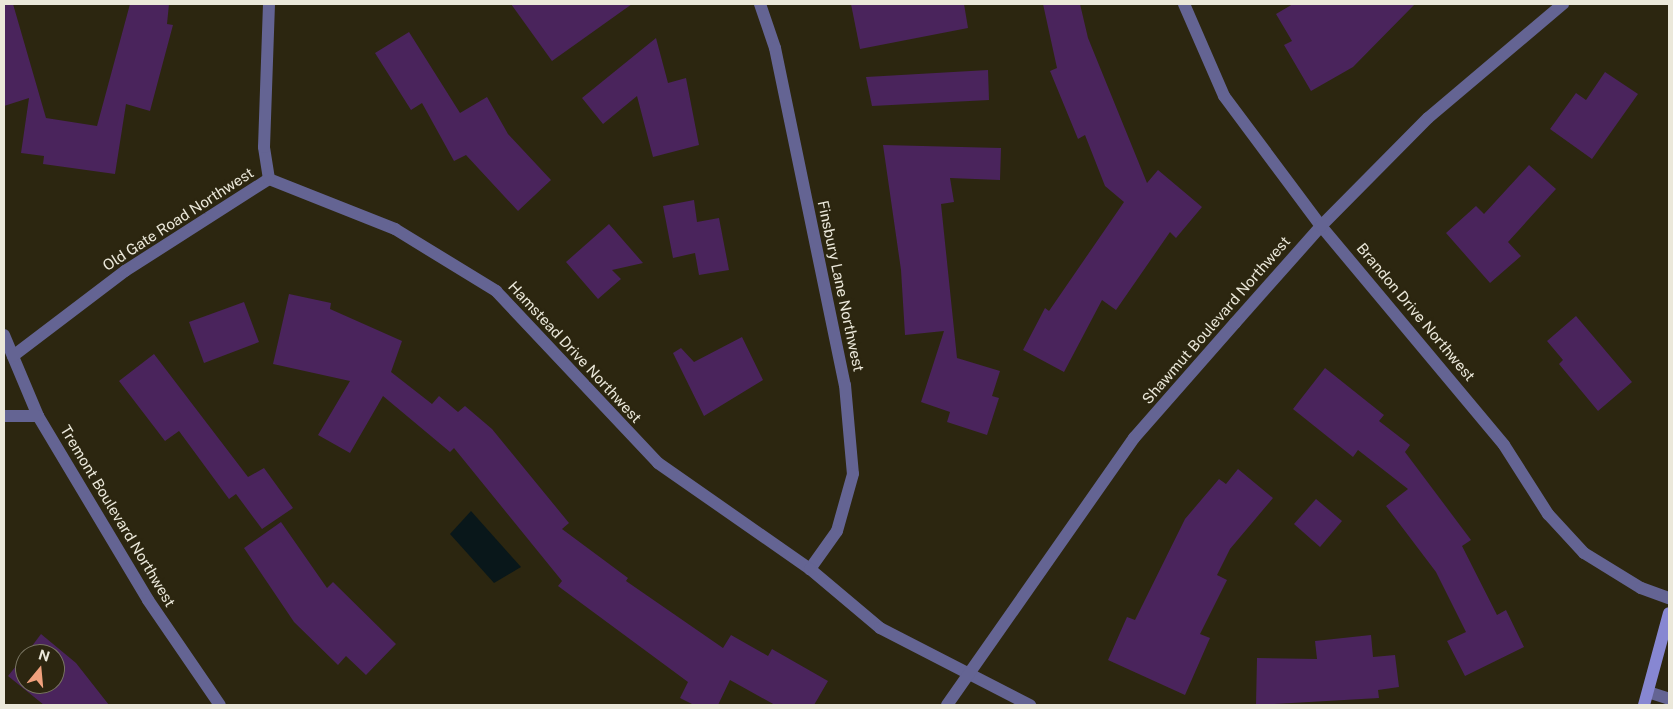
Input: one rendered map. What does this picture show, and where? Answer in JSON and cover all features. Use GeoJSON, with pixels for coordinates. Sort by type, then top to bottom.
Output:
{"type":"FeatureCollection","features":[{"type":"Feature","properties":{"kind":"street","name":"Old Gate Road Northwest"},"geometry":{"type":"LineString","coordinates":[[13,356],[125,271],[269,179],[264,147],[269,4]]}},
{"type":"Feature","properties":{"kind":"street","name":"Finsbury Lane Northwest"},"geometry":{"type":"LineString","coordinates":[[760,4],[776,48],[845,386],[853,474],[836,531],[810,569]]}},
{"type":"Feature","properties":{"kind":"street","name":"Brandon Drive Northwest"},"geometry":{"type":"LineString","coordinates":[[1184,4],[1224,96],[1321,226],[1450,376],[1504,445],[1548,514],[1578,546],[1641,588],[1669,598]]}},
{"type":"Feature","properties":{"kind":"street","name":"Shawmut Boulevard Northwest"},"geometry":{"type":"LineString","coordinates":[[947,705],[968,670],[1134,438],[1321,226],[1480,70],[1563,4]]}},
{"type":"Feature","properties":{"kind":"street","name":"Hamstead Drive Northwest"},"geometry":{"type":"LineString","coordinates":[[269,179],[395,230],[496,291],[658,464],[810,569],[880,628],[968,670]]}},
{"type":"Feature","properties":{"kind":"street","name":"Tremont Boulevard Northwest"},"geometry":{"type":"LineString","coordinates":[[4,335],[38,416],[148,600],[220,705]]}},
{"type":"Feature","properties":{"kind":"street"},"geometry":{"type":"LineString","coordinates":[[4,416],[38,416]]}},
{"type":"Feature","properties":{"kind":"street"},"geometry":{"type":"LineString","coordinates":[[1644,705],[1669,613]]}},
{"type":"Feature","properties":{"kind":"street"},"geometry":{"type":"LineString","coordinates":[[968,670],[1030,705]]}},
{"type":"Feature","properties":{"kind":"street"},"geometry":{"type":"LineString","coordinates":[[1648,692],[1669,700]]}},
{"type":"Feature","properties":{"kind":"shaded area"},"geometry":{"type":"Polygon","coordinates":[[[471,511],[521,567],[494,583],[450,534],[471,511]]]}},
{"type":"Feature","properties":{"kind":"building"},"geometry":{"type":"Polygon","coordinates":[[[4,4],[13,4],[46,118],[97,126],[130,4],[169,4],[167,24],[173,25],[150,111],[126,104],[115,174],[43,164],[44,156],[21,153],[29,98],[4,106],[4,4]]]}},
{"type":"Feature","properties":{"kind":"building"},"geometry":{"type":"Polygon","coordinates":[[[511,4],[632,4],[552,61],[511,4]]]}},
{"type":"Feature","properties":{"kind":"building"},"geometry":{"type":"Polygon","coordinates":[[[851,4],[964,4],[968,28],[860,49],[851,4]]]}},
{"type":"Feature","properties":{"kind":"building"},"geometry":{"type":"Polygon","coordinates":[[[1043,4],[1080,4],[1088,38],[1147,183],[1158,170],[1202,207],[1176,238],[1170,232],[1116,310],[1102,300],[1064,372],[1023,350],[1045,308],[1049,311],[1124,202],[1105,186],[1085,135],[1078,139],[1050,71],[1057,68],[1043,4]]]}},
{"type":"Feature","properties":{"kind":"building"},"geometry":{"type":"Polygon","coordinates":[[[1293,4],[1415,4],[1353,67],[1311,91],[1284,45],[1292,41],[1276,14],[1293,4]]]}},
{"type":"Feature","properties":{"kind":"building"},"geometry":{"type":"Polygon","coordinates":[[[409,32],[460,113],[487,97],[508,134],[551,180],[518,211],[466,155],[454,161],[422,103],[411,110],[375,53],[409,32]]]}},
{"type":"Feature","properties":{"kind":"building"},"geometry":{"type":"Polygon","coordinates":[[[656,38],[668,83],[686,78],[699,145],[653,157],[637,96],[603,124],[582,98],[656,38]]]}},
{"type":"Feature","properties":{"kind":"building"},"geometry":{"type":"Polygon","coordinates":[[[988,70],[989,100],[872,106],[866,77],[988,70]]]}},
{"type":"Feature","properties":{"kind":"building"},"geometry":{"type":"Polygon","coordinates":[[[1605,72],[1638,94],[1592,159],[1550,129],[1576,93],[1586,100],[1605,72]]]}},
{"type":"Feature","properties":{"kind":"building"},"geometry":{"type":"Polygon","coordinates":[[[883,145],[1001,148],[1000,180],[950,178],[954,202],[941,204],[957,358],[1000,371],[992,396],[999,398],[987,435],[947,422],[950,412],[921,402],[944,331],[905,335],[901,270],[883,145]]]}},
{"type":"Feature","properties":{"kind":"building"},"geometry":{"type":"Polygon","coordinates":[[[1529,165],[1556,189],[1508,242],[1521,256],[1490,283],[1446,233],[1476,206],[1484,214],[1529,165]]]}},
{"type":"Feature","properties":{"kind":"building"},"geometry":{"type":"Polygon","coordinates":[[[694,200],[697,222],[719,218],[729,270],[699,275],[695,253],[673,258],[663,206],[694,200]]]}},
{"type":"Feature","properties":{"kind":"building"},"geometry":{"type":"Polygon","coordinates":[[[609,224],[643,263],[612,270],[621,279],[598,299],[566,262],[609,224]]]}},
{"type":"Feature","properties":{"kind":"building"},"geometry":{"type":"Polygon","coordinates":[[[289,294],[331,303],[330,309],[402,341],[391,372],[432,404],[439,396],[458,412],[465,406],[492,429],[569,523],[562,529],[628,578],[626,581],[723,648],[731,635],[768,656],[772,649],[828,681],[814,705],[775,705],[730,680],[718,705],[694,705],[680,698],[688,682],[558,586],[562,581],[454,448],[450,452],[383,396],[350,453],[318,435],[350,381],[273,364],[289,294]]]}},
{"type":"Feature","properties":{"kind":"building"},"geometry":{"type":"Polygon","coordinates":[[[244,302],[259,342],[204,363],[189,322],[244,302]]]}},
{"type":"Feature","properties":{"kind":"building"},"geometry":{"type":"Polygon","coordinates":[[[1576,316],[1632,382],[1598,411],[1559,364],[1563,360],[1547,341],[1576,316]]]}},
{"type":"Feature","properties":{"kind":"building"},"geometry":{"type":"Polygon","coordinates":[[[742,337],[763,380],[704,416],[673,353],[681,348],[694,362],[742,337]]]}},
{"type":"Feature","properties":{"kind":"building"},"geometry":{"type":"Polygon","coordinates":[[[154,354],[248,477],[264,468],[293,508],[262,529],[236,494],[229,499],[179,431],[165,441],[119,381],[154,354]]]}},
{"type":"Feature","properties":{"kind":"building"},"geometry":{"type":"Polygon","coordinates":[[[1325,368],[1384,415],[1379,421],[1410,445],[1405,452],[1471,540],[1462,546],[1497,615],[1506,610],[1524,647],[1465,676],[1447,641],[1466,632],[1436,572],[1386,506],[1408,489],[1358,450],[1353,457],[1293,409],[1325,368]]]}},
{"type":"Feature","properties":{"kind":"building"},"geometry":{"type":"Polygon","coordinates":[[[1238,469],[1273,498],[1230,549],[1217,575],[1227,580],[1200,634],[1210,638],[1185,695],[1108,660],[1127,617],[1135,620],[1185,519],[1219,479],[1226,484],[1238,469]]]}},
{"type":"Feature","properties":{"kind":"building"},"geometry":{"type":"Polygon","coordinates":[[[1316,499],[1342,521],[1320,547],[1294,524],[1316,499]]]}},
{"type":"Feature","properties":{"kind":"building"},"geometry":{"type":"Polygon","coordinates":[[[281,522],[327,588],[333,582],[396,644],[366,675],[346,656],[338,665],[294,622],[244,548],[281,522]]]}},
{"type":"Feature","properties":{"kind":"building"},"geometry":{"type":"Polygon","coordinates":[[[41,634],[53,644],[34,644],[41,634]]]}},
{"type":"Feature","properties":{"kind":"building"},"geometry":{"type":"Polygon","coordinates":[[[1371,635],[1373,657],[1395,655],[1399,687],[1378,690],[1379,698],[1256,705],[1257,658],[1317,659],[1315,641],[1371,635]]]}},
{"type":"Feature","properties":{"kind":"building"},"geometry":{"type":"Polygon","coordinates":[[[65,654],[76,663],[109,705],[44,705],[30,694],[65,694],[65,654]]]}},
{"type":"Feature","properties":{"kind":"building"},"geometry":{"type":"Polygon","coordinates":[[[15,667],[15,682],[8,676],[15,667]]]}}]}
